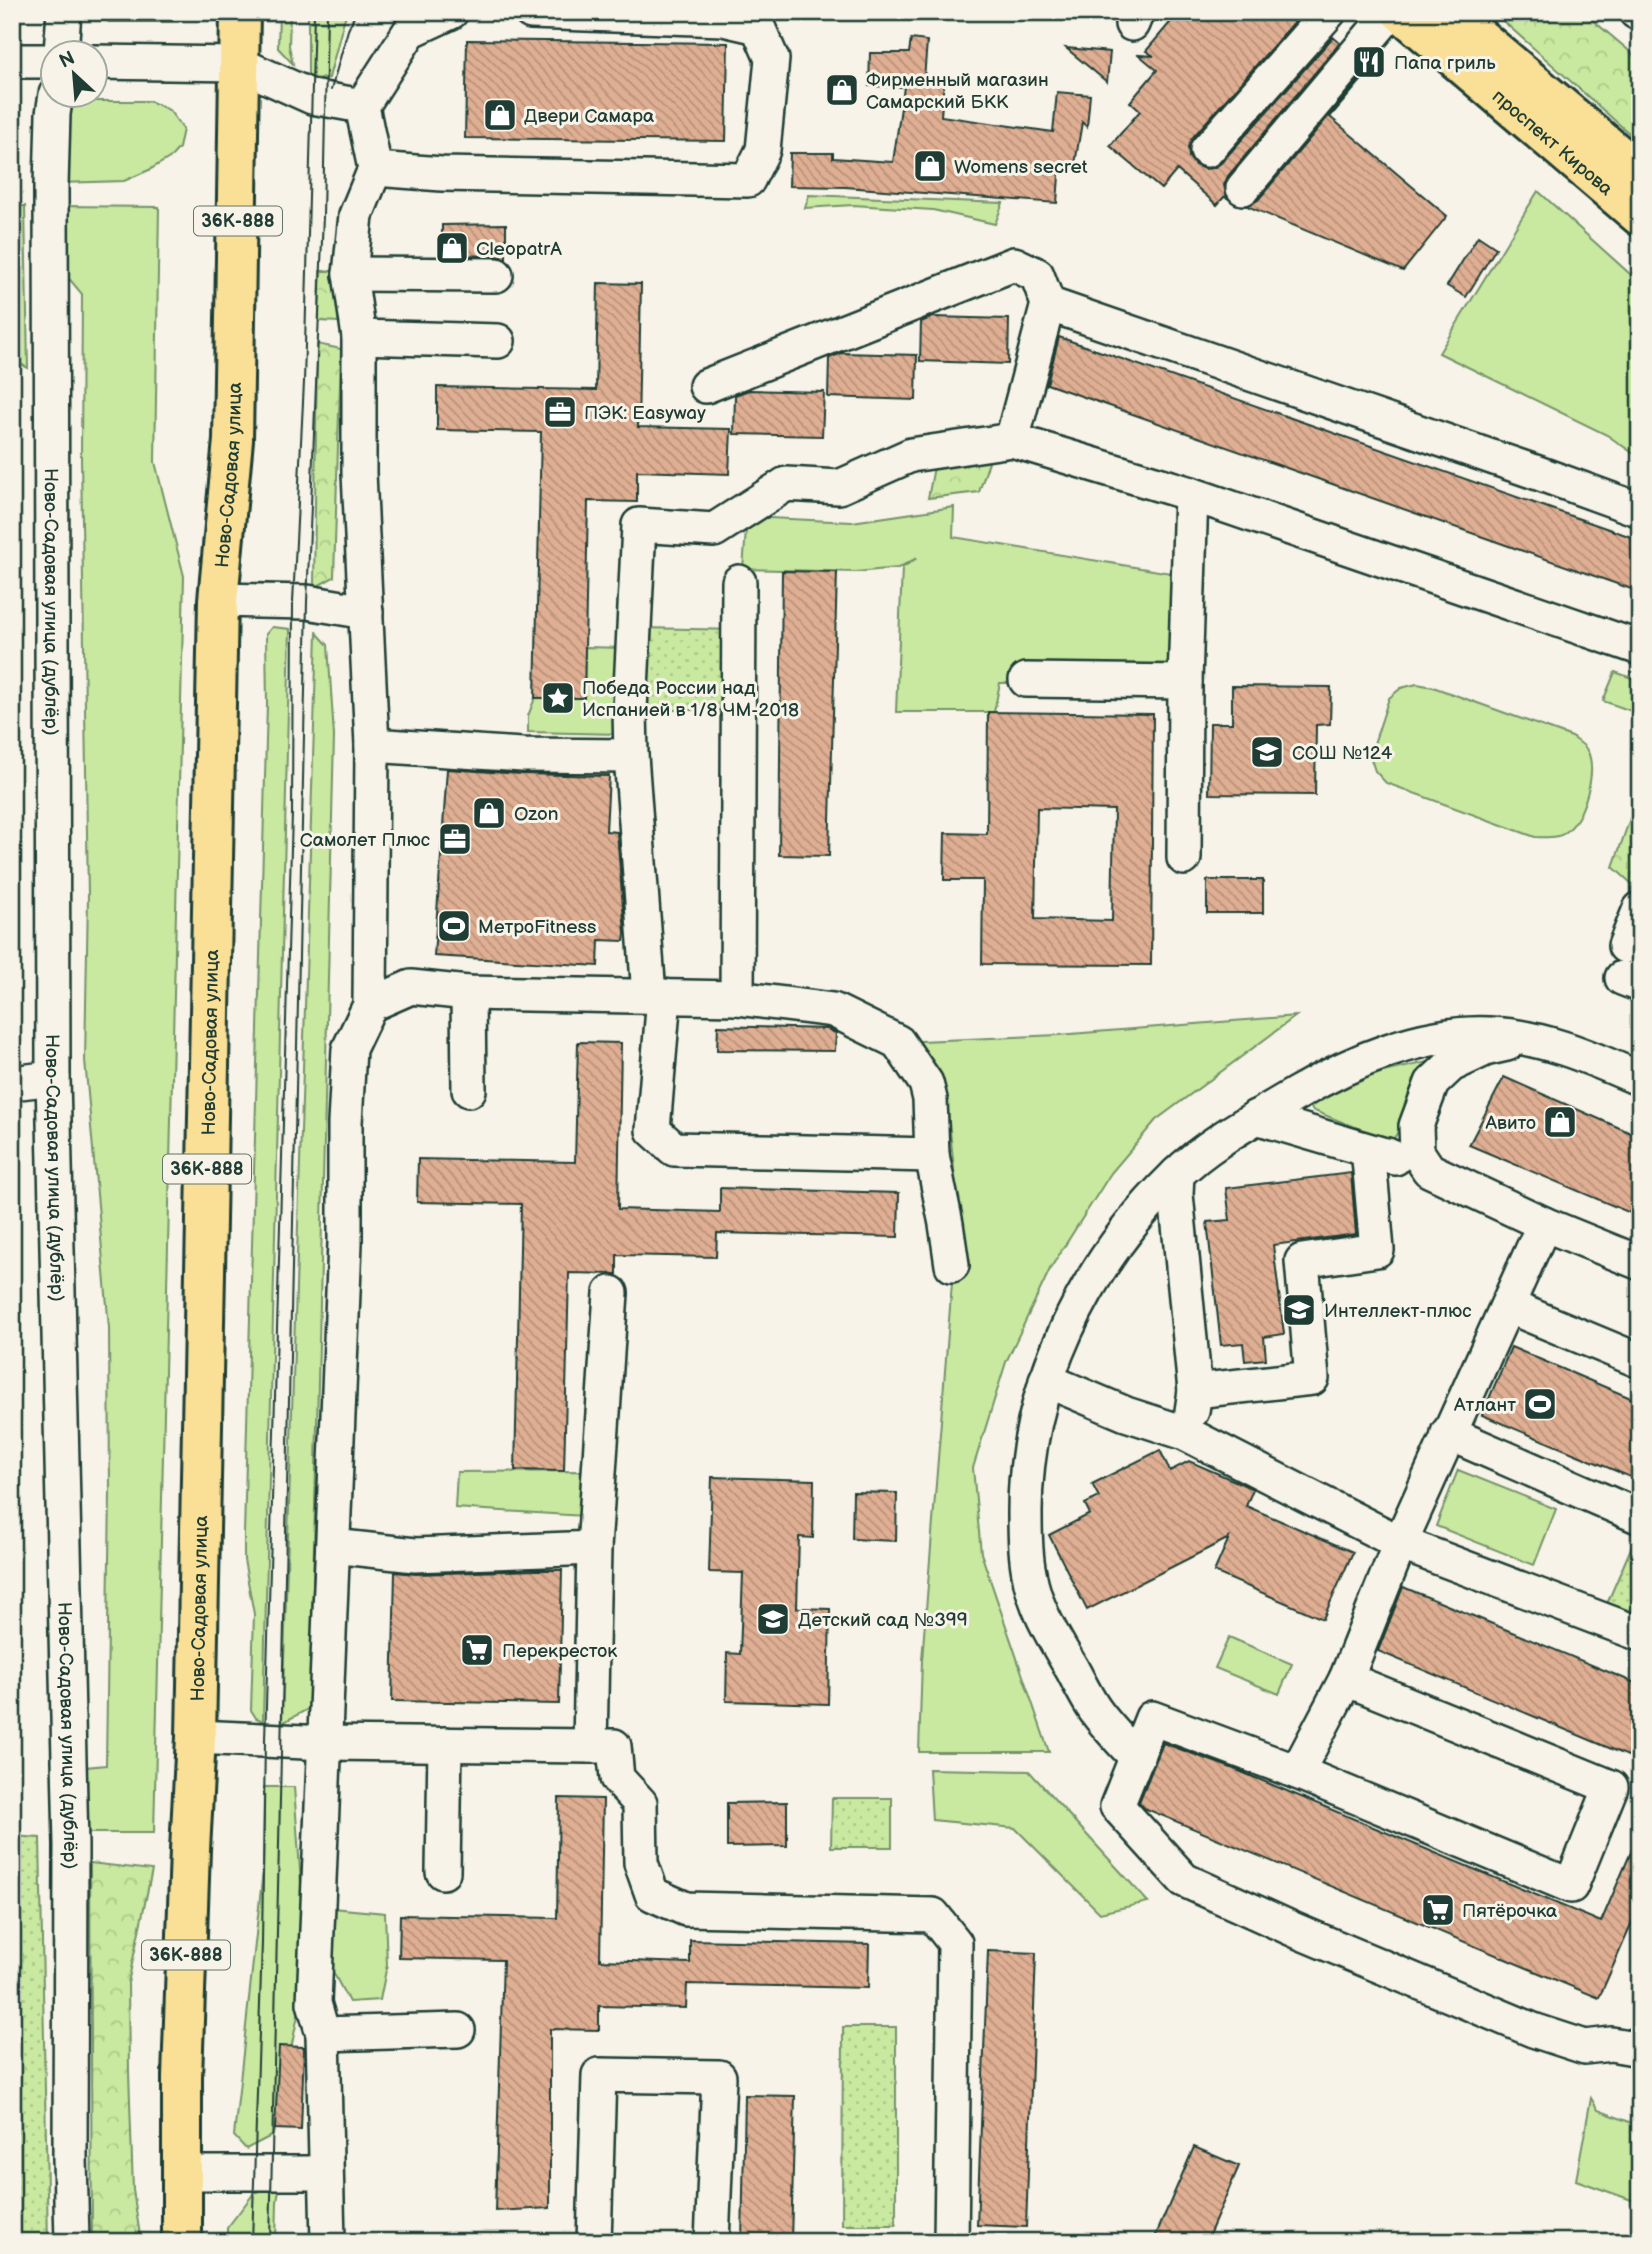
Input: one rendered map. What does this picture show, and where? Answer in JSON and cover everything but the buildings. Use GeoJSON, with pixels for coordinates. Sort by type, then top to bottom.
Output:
{"type":"FeatureCollection","features":[{"type":"Feature","properties":{"kind":"main road","name":"Ново-Садовая улица"},"geometry":{"type":"LineString","coordinates":[[182,2242],[182,2077],[196,1737],[218,600],[233,440],[240,12]]}},
{"type":"Feature","properties":{"kind":"main road","name":"проспект Кирова"},"geometry":{"type":"LineString","coordinates":[[1401,12],[1640,216]]}},
{"type":"Feature","properties":{"kind":"main road","name":"проспект Кирова"},"geometry":{"type":"LineString","coordinates":[[1449,12],[1640,173]]}},
{"type":"Feature","properties":{"kind":"street"},"geometry":{"type":"LineString","coordinates":[[62,38],[64,12]]}},
{"type":"Feature","properties":{"kind":"street"},"geometry":{"type":"LineString","coordinates":[[328,2242],[323,2034],[314,2003],[345,1244],[345,1123],[349,1049],[370,1005],[372,745],[359,473],[359,337],[350,274],[356,215],[375,169],[362,106],[410,31],[451,12]]}},
{"type":"Feature","properties":{"kind":"street"},"geometry":{"type":"LineString","coordinates":[[375,169],[442,174],[748,180],[763,150],[772,59],[758,27],[723,19],[530,12]]}},
{"type":"Feature","properties":{"kind":"street"},"geometry":{"type":"LineString","coordinates":[[1207,150],[1329,12]]}},
{"type":"Feature","properties":{"kind":"street"},"geometry":{"type":"LineString","coordinates":[[1243,188],[1391,12]]}},
{"type":"Feature","properties":{"kind":"street"},"geometry":{"type":"LineString","coordinates":[[12,61],[38,61]]}},
{"type":"Feature","properties":{"kind":"street"},"geometry":{"type":"LineString","coordinates":[[108,62],[239,64],[312,97],[362,106]]}},
{"type":"Feature","properties":{"kind":"street","name":"Ново-Садовая улица (дублёр)"},"geometry":{"type":"LineString","coordinates":[[54,108],[51,186],[53,1078],[71,1845],[72,2242]]}},
{"type":"Feature","properties":{"kind":"street"},"geometry":{"type":"LineString","coordinates":[[706,386],[1014,264],[1037,275],[1048,304],[1012,440]]}},
{"type":"Feature","properties":{"kind":"street"},"geometry":{"type":"LineString","coordinates":[[350,274],[496,275]]}},
{"type":"Feature","properties":{"kind":"street"},"geometry":{"type":"LineString","coordinates":[[1048,304],[1538,472],[1640,510]]}},
{"type":"Feature","properties":{"kind":"street"},"geometry":{"type":"LineString","coordinates":[[359,337],[498,341]]}},
{"type":"Feature","properties":{"kind":"street"},"geometry":{"type":"LineString","coordinates":[[932,1155],[674,1149],[653,1130],[657,995],[631,756],[630,710],[639,525],[714,530],[786,484],[839,487],[911,456],[1012,440],[1191,494],[1640,648]]}},
{"type":"Feature","properties":{"kind":"street"},"geometry":{"type":"LineString","coordinates":[[1184,858],[1185,682],[1191,494]]}},
{"type":"Feature","properties":{"kind":"street"},"geometry":{"type":"LineString","coordinates":[[737,998],[739,582]]}},
{"type":"Feature","properties":{"kind":"street"},"geometry":{"type":"LineString","coordinates":[[218,600],[307,602],[366,612]]}},
{"type":"Feature","properties":{"kind":"street"},"geometry":{"type":"LineString","coordinates":[[1026,680],[1185,682]]}},
{"type":"Feature","properties":{"kind":"street"},"geometry":{"type":"LineString","coordinates":[[372,745],[522,755],[631,756]]}},
{"type":"Feature","properties":{"kind":"street"},"geometry":{"type":"LineString","coordinates":[[1629,970],[1640,909]]}},
{"type":"Feature","properties":{"kind":"street"},"geometry":{"type":"LineString","coordinates":[[370,1005],[411,987],[468,993],[737,998],[833,1010],[898,1042],[926,1083],[930,1099],[932,1155],[952,1265]]}},
{"type":"Feature","properties":{"kind":"street"},"geometry":{"type":"LineString","coordinates":[[468,993],[469,1090]]}},
{"type":"Feature","properties":{"kind":"street"},"geometry":{"type":"LineString","coordinates":[[1137,1758],[1095,1710],[1040,1612],[1028,1573],[1025,1537],[1027,1463],[1033,1426],[1046,1380],[1061,1342],[1088,1288],[1131,1223],[1177,1174],[1222,1139],[1316,1082],[1377,1054],[1448,1036],[1489,1033],[1530,1039],[1581,1054],[1640,1079]]}},
{"type":"Feature","properties":{"kind":"street"},"geometry":{"type":"LineString","coordinates":[[1429,1170],[1416,1152],[1416,1126],[1432,1083],[1451,1065],[1485,1049],[1530,1039]]}},
{"type":"Feature","properties":{"kind":"street"},"geometry":{"type":"LineString","coordinates":[[12,1083],[53,1078]]}},
{"type":"Feature","properties":{"kind":"street"},"geometry":{"type":"LineString","coordinates":[[1256,1117],[1429,1170],[1544,1224],[1640,1263]]}},
{"type":"Feature","properties":{"kind":"street"},"geometry":{"type":"LineString","coordinates":[[1195,1391],[1312,1377],[1302,1261],[1377,1250],[1368,1159],[1387,1155]]}},
{"type":"Feature","properties":{"kind":"street"},"geometry":{"type":"LineString","coordinates":[[1177,1174],[1176,1194],[1195,1391],[1193,1409],[1185,1433]]}},
{"type":"Feature","properties":{"kind":"street"},"geometry":{"type":"LineString","coordinates":[[1297,1772],[1346,1679],[1400,1543],[1544,1224]]}},
{"type":"Feature","properties":{"kind":"street"},"geometry":{"type":"LineString","coordinates":[[590,1746],[594,1548],[611,1293]]}},
{"type":"Feature","properties":{"kind":"street"},"geometry":{"type":"LineString","coordinates":[[1508,1306],[1640,1361]]}},
{"type":"Feature","properties":{"kind":"street"},"geometry":{"type":"LineString","coordinates":[[1046,1380],[1126,1414],[1185,1433],[1400,1543],[1640,1634]]}},
{"type":"Feature","properties":{"kind":"street"},"geometry":{"type":"LineString","coordinates":[[1448,1433],[1640,1517]]}},
{"type":"Feature","properties":{"kind":"street"},"geometry":{"type":"LineString","coordinates":[[333,1546],[415,1555],[594,1548]]}},
{"type":"Feature","properties":{"kind":"street"},"geometry":{"type":"LineString","coordinates":[[1346,1679],[1611,1787],[1571,1886],[1297,1772],[1152,1718],[1118,1806],[1184,1880],[1297,1931],[1533,2029],[1585,2047],[1611,2044],[1640,2049]]}},
{"type":"Feature","properties":{"kind":"street"},"geometry":{"type":"LineString","coordinates":[[196,1737],[326,1743],[614,1746],[617,1778],[640,1803],[641,1863],[652,1894],[686,1909],[933,1914],[955,1943],[951,2242]]}},
{"type":"Feature","properties":{"kind":"street"},"geometry":{"type":"LineString","coordinates":[[443,1872],[445,1744]]}},
{"type":"Feature","properties":{"kind":"street"},"geometry":{"type":"LineString","coordinates":[[323,2034],[458,2030]]}},
{"type":"Feature","properties":{"kind":"street"},"geometry":{"type":"LineString","coordinates":[[594,2242],[599,2075],[719,2077],[712,2242]]}},
{"type":"Feature","properties":{"kind":"street"},"geometry":{"type":"LineString","coordinates":[[183,2173],[325,2173]]}},
{"type":"Feature","properties":{"kind":"green space"},"geometry":{"type":"Polygon","coordinates":[[[91,12],[189,12],[178,22],[109,22],[91,12]]]}},
{"type":"Feature","properties":{"kind":"green space"},"geometry":{"type":"Polygon","coordinates":[[[279,12],[290,12],[289,46],[293,64],[278,48],[279,12]]]}},
{"type":"Feature","properties":{"kind":"green space"},"geometry":{"type":"Polygon","coordinates":[[[308,12],[348,12],[329,78],[308,79],[308,12]]]}},
{"type":"Feature","properties":{"kind":"green space"},"geometry":{"type":"Polygon","coordinates":[[[1493,12],[1583,12],[1640,60],[1640,143],[1493,12]]]}},
{"type":"Feature","properties":{"kind":"green space"},"geometry":{"type":"Polygon","coordinates":[[[108,101],[150,101],[169,110],[183,129],[179,148],[171,157],[124,181],[60,183],[62,111],[67,108],[108,108],[108,101]]]}},
{"type":"Feature","properties":{"kind":"green space"},"geometry":{"type":"Polygon","coordinates":[[[1538,191],[1640,283],[1640,458],[1607,435],[1439,353],[1538,191]]]}},
{"type":"Feature","properties":{"kind":"green space"},"geometry":{"type":"Polygon","coordinates":[[[809,195],[1003,203],[995,224],[933,210],[853,205],[805,208],[809,195]]]}},
{"type":"Feature","properties":{"kind":"green space"},"geometry":{"type":"Polygon","coordinates":[[[12,206],[25,206],[28,368],[19,363],[12,351],[12,206]]]}},
{"type":"Feature","properties":{"kind":"green space"},"geometry":{"type":"Polygon","coordinates":[[[61,206],[159,207],[155,462],[184,576],[154,1833],[86,1833],[86,1767],[106,1765],[110,1492],[109,1328],[85,1060],[88,896],[81,458],[82,294],[61,269],[61,206]]]}},
{"type":"Feature","properties":{"kind":"green space"},"geometry":{"type":"Polygon","coordinates":[[[320,271],[338,271],[339,322],[319,321],[320,271]]]}},
{"type":"Feature","properties":{"kind":"green space"},"geometry":{"type":"Polygon","coordinates":[[[317,344],[341,349],[334,577],[314,588],[317,344]]]}},
{"type":"Feature","properties":{"kind":"green space"},"geometry":{"type":"Polygon","coordinates":[[[995,444],[979,492],[928,498],[934,467],[995,444]]]}},
{"type":"Feature","properties":{"kind":"green space"},"geometry":{"type":"Polygon","coordinates":[[[954,507],[953,537],[1189,576],[1185,682],[1000,683],[994,712],[896,712],[902,568],[917,558],[898,568],[856,572],[743,569],[747,517],[852,522],[954,507]]]}},
{"type":"Feature","properties":{"kind":"green space"},"geometry":{"type":"Polygon","coordinates":[[[272,627],[290,629],[263,1721],[256,1718],[251,1710],[254,1614],[244,1560],[244,1534],[267,704],[266,634],[272,627]]]}},
{"type":"Feature","properties":{"kind":"green space"},"geometry":{"type":"Polygon","coordinates":[[[642,628],[739,630],[729,710],[630,710],[642,628]]]}},
{"type":"Feature","properties":{"kind":"green space"},"geometry":{"type":"Polygon","coordinates":[[[317,633],[328,645],[334,736],[310,1708],[282,1723],[317,633]]]}},
{"type":"Feature","properties":{"kind":"green space"},"geometry":{"type":"Polygon","coordinates":[[[585,647],[624,648],[620,734],[528,732],[528,716],[535,698],[584,698],[585,647]]]}},
{"type":"Feature","properties":{"kind":"green space"},"geometry":{"type":"Polygon","coordinates":[[[1615,672],[1640,681],[1640,714],[1603,701],[1615,672]]]}},
{"type":"Feature","properties":{"kind":"green space"},"geometry":{"type":"Polygon","coordinates":[[[1417,684],[1433,687],[1572,737],[1583,745],[1590,761],[1590,782],[1583,806],[1566,832],[1559,836],[1535,837],[1386,783],[1375,771],[1370,756],[1389,698],[1401,688],[1417,684]]]}},
{"type":"Feature","properties":{"kind":"green space"},"geometry":{"type":"Polygon","coordinates":[[[1640,790],[1640,891],[1613,867],[1640,790]]]}},
{"type":"Feature","properties":{"kind":"green space"},"geometry":{"type":"Polygon","coordinates":[[[1296,1016],[1156,1120],[1111,1173],[1050,1269],[1006,1362],[973,1468],[981,1553],[1049,1752],[919,1752],[922,1660],[958,1207],[947,1103],[898,1042],[1058,1035],[1296,1016]]]}},
{"type":"Feature","properties":{"kind":"green space"},"geometry":{"type":"Polygon","coordinates":[[[1513,1043],[1422,1089],[1392,1142],[1312,1110],[1306,1091],[1338,1082],[1513,1043]]]}},
{"type":"Feature","properties":{"kind":"green space"},"geometry":{"type":"Polygon","coordinates":[[[1458,1470],[1556,1509],[1534,1565],[1436,1526],[1458,1470]]]}},
{"type":"Feature","properties":{"kind":"green space"},"geometry":{"type":"Polygon","coordinates":[[[583,1471],[584,1516],[455,1508],[457,1472],[583,1471]]]}},
{"type":"Feature","properties":{"kind":"green space"},"geometry":{"type":"Polygon","coordinates":[[[1637,1534],[1640,1535],[1640,1620],[1606,1606],[1637,1534]]]}},
{"type":"Feature","properties":{"kind":"green space"},"geometry":{"type":"Polygon","coordinates":[[[1229,1637],[1292,1664],[1279,1694],[1215,1668],[1229,1637]]]}},
{"type":"Feature","properties":{"kind":"green space"},"geometry":{"type":"Polygon","coordinates":[[[929,1769],[1029,1771],[1148,1902],[1100,1913],[1015,1828],[932,1820],[929,1769]]]}},
{"type":"Feature","properties":{"kind":"green space"},"geometry":{"type":"Polygon","coordinates":[[[264,1787],[294,1787],[304,1925],[302,1996],[273,2135],[246,2149],[234,2136],[263,1870],[264,1787]]]}},
{"type":"Feature","properties":{"kind":"green space"},"geometry":{"type":"Polygon","coordinates":[[[832,1798],[892,1798],[892,1847],[831,1847],[832,1798]]]}},
{"type":"Feature","properties":{"kind":"green space"},"geometry":{"type":"Polygon","coordinates":[[[12,1836],[40,1838],[48,2242],[12,2242],[12,1836]]]}},
{"type":"Feature","properties":{"kind":"green space"},"geometry":{"type":"Polygon","coordinates":[[[90,1863],[152,1870],[128,1983],[133,2190],[141,2242],[92,2242],[90,1863]]]}},
{"type":"Feature","properties":{"kind":"green space"},"geometry":{"type":"Polygon","coordinates":[[[332,1908],[385,1913],[387,1965],[380,2000],[349,2002],[333,1972],[332,1908]]]}},
{"type":"Feature","properties":{"kind":"green space"},"geometry":{"type":"Polygon","coordinates":[[[843,2027],[896,2027],[896,2225],[842,2225],[843,2027]]]}},
{"type":"Feature","properties":{"kind":"green space"},"geometry":{"type":"Polygon","coordinates":[[[1591,2098],[1598,2110],[1640,2126],[1640,2203],[1576,2180],[1591,2098]]]}},
{"type":"Feature","properties":{"kind":"green space"},"geometry":{"type":"Polygon","coordinates":[[[280,2185],[276,2242],[227,2242],[227,2228],[254,2193],[280,2185]]]}},
{"type":"Feature","properties":{"kind":"tram line"},"geometry":{"type":"LineString","coordinates":[[252,2242],[292,814],[293,602],[304,382],[314,12]]}},
{"type":"Feature","properties":{"kind":"tram line"},"geometry":{"type":"LineString","coordinates":[[270,2242],[307,602],[323,216],[327,12]]}},
{"type":"Feature","properties":{"kind":"tram line"},"geometry":{"type":"LineString","coordinates":[[331,90],[348,30],[356,12]]}},
{"type":"Feature","properties":{"kind":"place","name":"Папа гриль"},"geometry":{"type":"Point","coordinates":[1369,62]}},
{"type":"Feature","properties":{"kind":"place","name":"Фирменный магазин Самарский БКК"},"geometry":{"type":"Point","coordinates":[842,90]}},
{"type":"Feature","properties":{"kind":"place","name":"Двери Самара"},"geometry":{"type":"Point","coordinates":[500,115]}},
{"type":"Feature","properties":{"kind":"place","name":"Womens secret"},"geometry":{"type":"Point","coordinates":[930,166]}},
{"type":"Feature","properties":{"kind":"place","name":"CleopatrA"},"geometry":{"type":"Point","coordinates":[452,248]}},
{"type":"Feature","properties":{"kind":"place","name":"ПЭК: Easyway"},"geometry":{"type":"Point","coordinates":[560,412]}},
{"type":"Feature","properties":{"kind":"place","name":"Победа России над Испанией в 1/8 ЧМ-2018"},"geometry":{"type":"Point","coordinates":[558,698]}},
{"type":"Feature","properties":{"kind":"place","name":"СОШ №124"},"geometry":{"type":"Point","coordinates":[1267,752]}},
{"type":"Feature","properties":{"kind":"place","name":"Ozon"},"geometry":{"type":"Point","coordinates":[489,813]}},
{"type":"Feature","properties":{"kind":"place","name":"Самолет Плюс"},"geometry":{"type":"Point","coordinates":[455,839]}},
{"type":"Feature","properties":{"kind":"place","name":"МетроFitness"},"geometry":{"type":"Point","coordinates":[454,926]}},
{"type":"Feature","properties":{"kind":"place","name":"Авито"},"geometry":{"type":"Point","coordinates":[1560,1122]}},
{"type":"Feature","properties":{"kind":"place","name":"Интеллект-плюс"},"geometry":{"type":"Point","coordinates":[1299,1310]}},
{"type":"Feature","properties":{"kind":"place","name":"Атлант"},"geometry":{"type":"Point","coordinates":[1540,1404]}},
{"type":"Feature","properties":{"kind":"place","name":"Детский сад №399"},"geometry":{"type":"Point","coordinates":[773,1619]}},
{"type":"Feature","properties":{"kind":"place","name":"Перекресток"},"geometry":{"type":"Point","coordinates":[477,1650]}},
{"type":"Feature","properties":{"kind":"place","name":"Пятёрочка"},"geometry":{"type":"Point","coordinates":[1438,1910]}}]}
